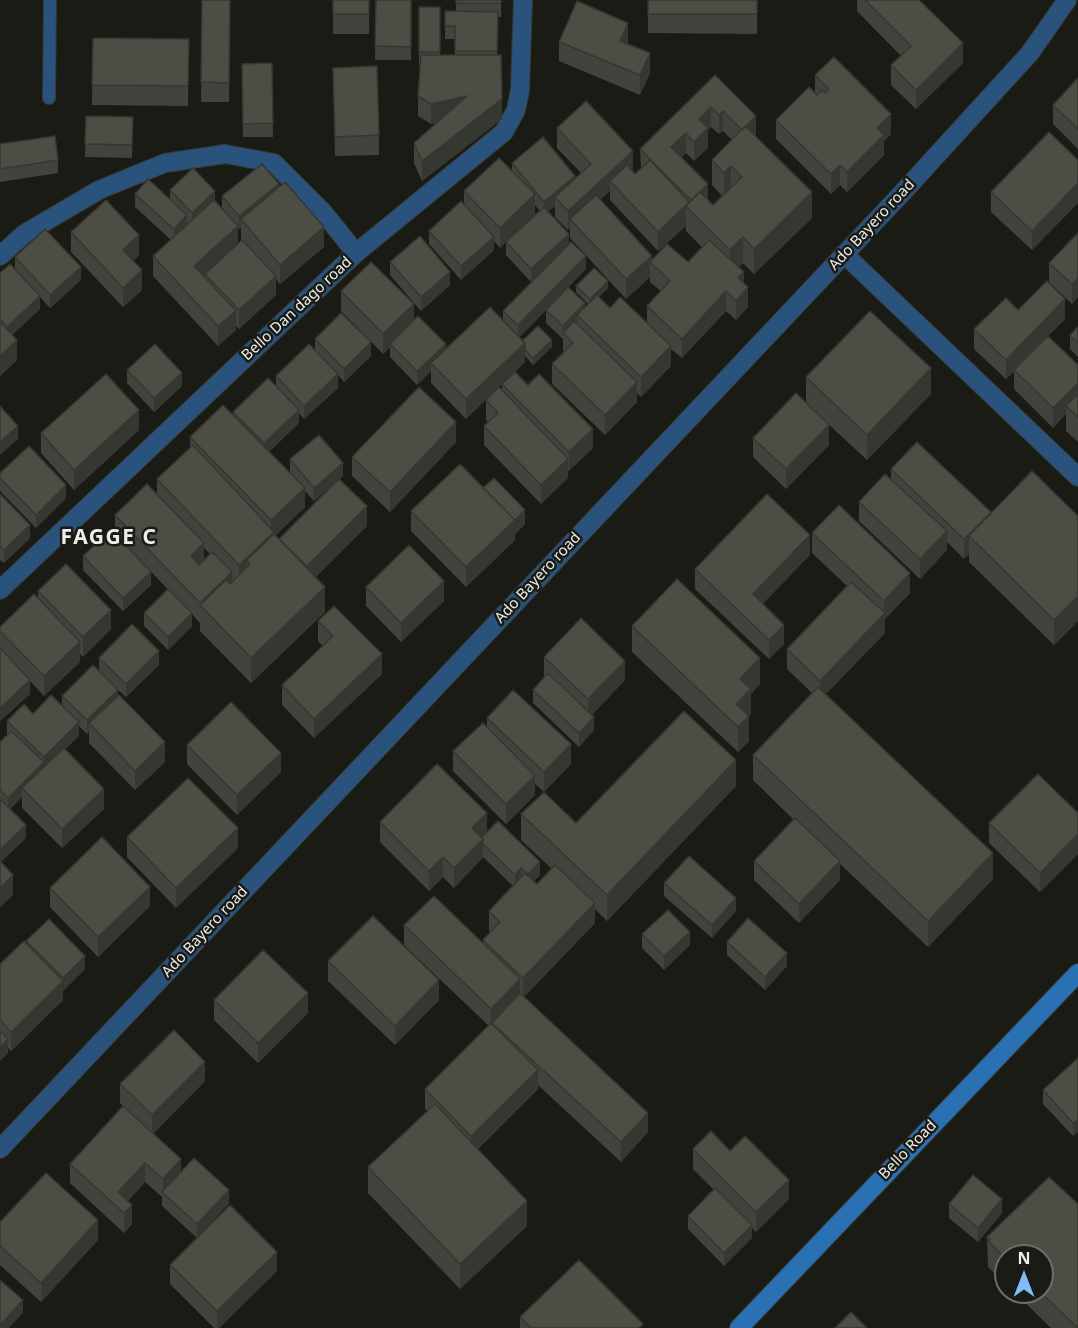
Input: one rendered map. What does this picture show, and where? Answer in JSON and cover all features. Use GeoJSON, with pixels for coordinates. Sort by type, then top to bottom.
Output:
{"type":"FeatureCollection","features":[{"type":"Feature","properties":{"kind":"street","name":"Bello Dan dago road"},"geometry":{"type":"LineString","coordinates":[[0,590],[356,253],[504,132],[516,110],[520,90],[523,0]]}},
{"type":"Feature","properties":{"kind":"street","name":"Ado Bayero road"},"geometry":{"type":"LineString","coordinates":[[0,1149],[844,254],[1030,53],[1067,0]]}},
{"type":"Feature","properties":{"kind":"street"},"geometry":{"type":"LineString","coordinates":[[0,256],[24,234],[99,190],[165,163],[225,154],[274,163],[323,212],[356,253]]}},
{"type":"Feature","properties":{"kind":"street"},"geometry":{"type":"LineString","coordinates":[[844,254],[1078,477]]}},
{"type":"Feature","properties":{"kind":"street","name":"Bello Road"},"geometry":{"type":"LineString","coordinates":[[739,1328],[1078,973]]}},
{"type":"Feature","properties":{"kind":"lane"},"geometry":{"type":"LineString","coordinates":[[49,98],[50,0]]}},
{"type":"Feature","properties":{"kind":"building"},"geometry":{"type":"Polygon","coordinates":[[[202,0],[230,0],[229,83],[201,82],[202,0]]]}},
{"type":"Feature","properties":{"kind":"building"},"geometry":{"type":"Polygon","coordinates":[[[333,0],[369,0],[369,14],[333,14],[333,0]]]}},
{"type":"Feature","properties":{"kind":"building"},"geometry":{"type":"Polygon","coordinates":[[[376,0],[411,0],[411,47],[375,46],[376,0]]]}},
{"type":"Feature","properties":{"kind":"building"},"geometry":{"type":"Polygon","coordinates":[[[456,0],[501,0],[501,3],[456,3],[456,0]]]}},
{"type":"Feature","properties":{"kind":"building"},"geometry":{"type":"Polygon","coordinates":[[[648,0],[757,0],[757,14],[648,14],[648,0]]]}},
{"type":"Feature","properties":{"kind":"building"},"geometry":{"type":"Polygon","coordinates":[[[865,0],[919,0],[963,43],[916,90],[891,65],[911,46],[865,0]]]}},
{"type":"Feature","properties":{"kind":"building"},"geometry":{"type":"Polygon","coordinates":[[[577,1],[628,23],[620,41],[650,53],[640,75],[559,42],[577,1]]]}},
{"type":"Feature","properties":{"kind":"building"},"geometry":{"type":"Polygon","coordinates":[[[419,7],[440,7],[440,52],[419,52],[419,7]]]}},
{"type":"Feature","properties":{"kind":"building"},"geometry":{"type":"Polygon","coordinates":[[[445,11],[498,12],[497,51],[455,51],[455,26],[445,26],[445,11]]]}},
{"type":"Feature","properties":{"kind":"building"},"geometry":{"type":"Polygon","coordinates":[[[93,38],[189,39],[188,86],[92,85],[93,38]]]}},
{"type":"Feature","properties":{"kind":"building"},"geometry":{"type":"Polygon","coordinates":[[[421,55],[501,55],[502,99],[422,161],[414,143],[467,96],[431,104],[418,96],[421,55]]]}},
{"type":"Feature","properties":{"kind":"building"},"geometry":{"type":"Polygon","coordinates":[[[834,57],[891,114],[877,128],[884,135],[847,172],[840,165],[831,174],[776,120],[809,87],[817,95],[822,90],[825,93],[829,89],[815,75],[834,57]]]}},
{"type":"Feature","properties":{"kind":"building"},"geometry":{"type":"Polygon","coordinates":[[[272,63],[273,123],[243,124],[242,64],[272,63]]]}},
{"type":"Feature","properties":{"kind":"building"},"geometry":{"type":"Polygon","coordinates":[[[377,66],[379,135],[335,137],[333,68],[377,66]]]}},
{"type":"Feature","properties":{"kind":"building"},"geometry":{"type":"Polygon","coordinates":[[[715,75],[756,116],[742,130],[723,111],[719,115],[711,107],[699,119],[708,128],[694,142],[686,133],[671,147],[708,184],[691,200],[640,149],[715,75]]]}},
{"type":"Feature","properties":{"kind":"building"},"geometry":{"type":"Polygon","coordinates":[[[1078,78],[1078,129],[1053,105],[1078,78]]]}},
{"type":"Feature","properties":{"kind":"building"},"geometry":{"type":"Polygon","coordinates":[[[586,101],[633,151],[568,211],[555,197],[591,164],[557,128],[586,101]]]}},
{"type":"Feature","properties":{"kind":"building"},"geometry":{"type":"Polygon","coordinates":[[[86,116],[133,117],[132,145],[85,144],[86,116]]]}},
{"type":"Feature","properties":{"kind":"building"},"geometry":{"type":"Polygon","coordinates":[[[745,126],[812,192],[754,249],[743,237],[730,250],[686,206],[700,192],[713,205],[742,177],[731,166],[724,173],[712,160],[745,126]]]}},
{"type":"Feature","properties":{"kind":"building"},"geometry":{"type":"Polygon","coordinates":[[[1049,132],[1078,160],[1078,183],[1032,231],[991,192],[1049,132]]]}},
{"type":"Feature","properties":{"kind":"building"},"geometry":{"type":"Polygon","coordinates":[[[55,136],[58,160],[0,169],[0,144],[55,136]]]}},
{"type":"Feature","properties":{"kind":"building"},"geometry":{"type":"Polygon","coordinates":[[[543,137],[575,176],[544,202],[512,163],[543,137]]]}},
{"type":"Feature","properties":{"kind":"building"},"geometry":{"type":"Polygon","coordinates":[[[499,158],[535,194],[500,228],[464,191],[499,158]]]}},
{"type":"Feature","properties":{"kind":"building"},"geometry":{"type":"Polygon","coordinates":[[[650,160],[689,202],[658,232],[610,181],[627,165],[635,174],[650,160]]]}},
{"type":"Feature","properties":{"kind":"building"},"geometry":{"type":"Polygon","coordinates":[[[262,164],[279,184],[239,216],[222,196],[262,164]]]}},
{"type":"Feature","properties":{"kind":"building"},"geometry":{"type":"Polygon","coordinates":[[[193,168],[215,191],[192,213],[170,190],[193,168]]]}},
{"type":"Feature","properties":{"kind":"building"},"geometry":{"type":"Polygon","coordinates":[[[148,179],[187,215],[174,229],[135,194],[148,179]]]}},
{"type":"Feature","properties":{"kind":"building"},"geometry":{"type":"Polygon","coordinates":[[[285,182],[324,227],[280,265],[241,219],[285,182]]]}},
{"type":"Feature","properties":{"kind":"building"},"geometry":{"type":"Polygon","coordinates":[[[596,195],[652,256],[626,279],[570,219],[596,195]]]}},
{"type":"Feature","properties":{"kind":"building"},"geometry":{"type":"Polygon","coordinates":[[[106,200],[139,235],[123,250],[142,270],[123,288],[71,232],[106,200]]]}},
{"type":"Feature","properties":{"kind":"building"},"geometry":{"type":"Polygon","coordinates":[[[214,200],[238,226],[194,266],[236,311],[218,326],[153,256],[214,200]]]}},
{"type":"Feature","properties":{"kind":"building"},"geometry":{"type":"Polygon","coordinates":[[[461,201],[494,237],[461,266],[429,231],[461,201]]]}},
{"type":"Feature","properties":{"kind":"building"},"geometry":{"type":"Polygon","coordinates":[[[544,207],[569,234],[531,269],[506,242],[544,207]]]}},
{"type":"Feature","properties":{"kind":"building"},"geometry":{"type":"Polygon","coordinates":[[[45,229],[81,267],[50,295],[15,257],[45,229]]]}},
{"type":"Feature","properties":{"kind":"building"},"geometry":{"type":"Polygon","coordinates":[[[1078,233],[1078,278],[1072,284],[1049,263],[1078,233]]]}},
{"type":"Feature","properties":{"kind":"building"},"geometry":{"type":"Polygon","coordinates":[[[420,236],[450,272],[421,297],[390,262],[420,236]]]}},
{"type":"Feature","properties":{"kind":"building"},"geometry":{"type":"Polygon","coordinates":[[[242,240],[276,276],[239,310],[205,274],[242,240]]]}},
{"type":"Feature","properties":{"kind":"building"},"geometry":{"type":"Polygon","coordinates":[[[709,240],[744,272],[738,278],[748,287],[736,301],[726,291],[682,339],[647,306],[670,281],[650,262],[667,244],[688,262],[709,240]]]}},
{"type":"Feature","properties":{"kind":"building"},"geometry":{"type":"Polygon","coordinates":[[[571,242],[586,256],[518,325],[503,311],[571,242]]]}},
{"type":"Feature","properties":{"kind":"building"},"geometry":{"type":"Polygon","coordinates":[[[371,262],[414,304],[383,334],[341,291],[371,262]]]}},
{"type":"Feature","properties":{"kind":"building"},"geometry":{"type":"Polygon","coordinates":[[[10,264],[40,296],[7,327],[0,319],[0,273],[10,264]]]}},
{"type":"Feature","properties":{"kind":"building"},"geometry":{"type":"Polygon","coordinates":[[[594,268],[608,281],[590,299],[576,286],[594,268]]]}},
{"type":"Feature","properties":{"kind":"building"},"geometry":{"type":"Polygon","coordinates":[[[1047,281],[1065,299],[1006,360],[974,329],[1006,298],[1018,310],[1047,281]]]}},
{"type":"Feature","properties":{"kind":"building"},"geometry":{"type":"Polygon","coordinates":[[[568,287],[585,303],[563,326],[546,310],[568,287]]]}},
{"type":"Feature","properties":{"kind":"building"},"geometry":{"type":"Polygon","coordinates":[[[597,295],[610,308],[620,297],[671,346],[641,377],[577,315],[597,295]]]}},
{"type":"Feature","properties":{"kind":"building"},"geometry":{"type":"Polygon","coordinates":[[[490,307],[525,343],[466,399],[431,363],[490,307]]]}},
{"type":"Feature","properties":{"kind":"building"},"geometry":{"type":"Polygon","coordinates":[[[870,311],[931,368],[867,435],[806,377],[870,311]]]}},
{"type":"Feature","properties":{"kind":"building"},"geometry":{"type":"Polygon","coordinates":[[[341,313],[371,342],[344,369],[315,339],[341,313]]]}},
{"type":"Feature","properties":{"kind":"building"},"geometry":{"type":"Polygon","coordinates":[[[418,316],[446,344],[417,371],[390,344],[418,316]]]}},
{"type":"Feature","properties":{"kind":"building"},"geometry":{"type":"Polygon","coordinates":[[[574,321],[637,382],[605,415],[552,364],[573,343],[563,333],[574,321]]]}},
{"type":"Feature","properties":{"kind":"building"},"geometry":{"type":"Polygon","coordinates":[[[0,322],[17,340],[0,356],[0,322]]]}},
{"type":"Feature","properties":{"kind":"building"},"geometry":{"type":"Polygon","coordinates":[[[538,326],[552,340],[533,358],[525,350],[525,343],[522,341],[538,326]]]}},
{"type":"Feature","properties":{"kind":"building"},"geometry":{"type":"Polygon","coordinates":[[[1078,327],[1078,343],[1070,335],[1078,327]]]}},
{"type":"Feature","properties":{"kind":"building"},"geometry":{"type":"Polygon","coordinates":[[[1048,336],[1078,365],[1078,383],[1053,408],[1014,370],[1048,336]]]}},
{"type":"Feature","properties":{"kind":"building"},"geometry":{"type":"Polygon","coordinates":[[[155,344],[182,373],[154,398],[127,370],[155,344]]]}},
{"type":"Feature","properties":{"kind":"building"},"geometry":{"type":"Polygon","coordinates":[[[309,344],[338,374],[304,406],[276,376],[309,344]]]}},
{"type":"Feature","properties":{"kind":"building"},"geometry":{"type":"Polygon","coordinates":[[[515,372],[528,385],[539,374],[593,429],[569,452],[502,384],[515,372]]]}},
{"type":"Feature","properties":{"kind":"building"},"geometry":{"type":"Polygon","coordinates":[[[106,374],[139,410],[74,470],[41,433],[106,374]]]}},
{"type":"Feature","properties":{"kind":"building"},"geometry":{"type":"Polygon","coordinates":[[[268,378],[299,410],[264,443],[233,412],[268,378]]]}},
{"type":"Feature","properties":{"kind":"building"},"geometry":{"type":"Polygon","coordinates":[[[419,387],[456,422],[390,492],[352,457],[419,387]]]}},
{"type":"Feature","properties":{"kind":"building"},"geometry":{"type":"Polygon","coordinates":[[[499,387],[568,459],[541,485],[484,426],[498,413],[486,400],[499,387]]]}},
{"type":"Feature","properties":{"kind":"building"},"geometry":{"type":"Polygon","coordinates":[[[796,393],[829,425],[786,469],[753,438],[796,393]]]}},
{"type":"Feature","properties":{"kind":"building"},"geometry":{"type":"Polygon","coordinates":[[[1078,394],[1078,417],[1066,406],[1078,394]]]}},
{"type":"Feature","properties":{"kind":"building"},"geometry":{"type":"Polygon","coordinates":[[[223,405],[305,488],[271,520],[190,437],[223,405]]]}},
{"type":"Feature","properties":{"kind":"building"},"geometry":{"type":"Polygon","coordinates":[[[0,406],[18,426],[0,442],[0,406]]]}},
{"type":"Feature","properties":{"kind":"building"},"geometry":{"type":"Polygon","coordinates":[[[319,435],[343,463],[314,488],[290,459],[319,435]]]}},
{"type":"Feature","properties":{"kind":"building"},"geometry":{"type":"Polygon","coordinates":[[[917,442],[991,512],[964,539],[891,469],[917,442]]]}},
{"type":"Feature","properties":{"kind":"building"},"geometry":{"type":"Polygon","coordinates":[[[193,445],[274,532],[239,565],[157,479],[193,445]]]}},
{"type":"Feature","properties":{"kind":"building"},"geometry":{"type":"Polygon","coordinates":[[[29,446],[66,485],[36,515],[0,478],[0,473],[29,446]]]}},
{"type":"Feature","properties":{"kind":"building"},"geometry":{"type":"Polygon","coordinates":[[[460,464],[515,520],[466,567],[411,511],[460,464]]]}},
{"type":"Feature","properties":{"kind":"building"},"geometry":{"type":"Polygon","coordinates":[[[1032,471],[1078,516],[1078,596],[1054,620],[969,536],[1032,471]]]}},
{"type":"Feature","properties":{"kind":"building"},"geometry":{"type":"Polygon","coordinates":[[[885,474],[947,531],[920,559],[859,502],[885,474]]]}},
{"type":"Feature","properties":{"kind":"building"},"geometry":{"type":"Polygon","coordinates":[[[494,478],[525,510],[515,520],[483,488],[494,478]]]}},
{"type":"Feature","properties":{"kind":"building"},"geometry":{"type":"Polygon","coordinates":[[[339,479],[367,506],[307,566],[279,539],[339,479]]]}},
{"type":"Feature","properties":{"kind":"building"},"geometry":{"type":"Polygon","coordinates":[[[147,484],[204,543],[191,556],[199,565],[212,552],[232,572],[200,603],[115,515],[147,484]]]}},
{"type":"Feature","properties":{"kind":"building"},"geometry":{"type":"Polygon","coordinates":[[[0,494],[30,525],[4,550],[0,546],[0,494]]]}},
{"type":"Feature","properties":{"kind":"building"},"geometry":{"type":"Polygon","coordinates":[[[767,494],[810,535],[753,594],[784,625],[769,640],[695,569],[767,494]]]}},
{"type":"Feature","properties":{"kind":"building"},"geometry":{"type":"Polygon","coordinates":[[[839,505],[910,573],[884,601],[812,533],[839,505]]]}},
{"type":"Feature","properties":{"kind":"building"},"geometry":{"type":"Polygon","coordinates":[[[111,530],[151,572],[123,598],[83,556],[111,530]]]}},
{"type":"Feature","properties":{"kind":"building"},"geometry":{"type":"Polygon","coordinates":[[[274,534],[325,587],[251,658],[200,605],[226,580],[230,584],[250,564],[247,560],[274,534]]]}},
{"type":"Feature","properties":{"kind":"building"},"geometry":{"type":"Polygon","coordinates":[[[409,545],[444,581],[401,623],[366,587],[409,545]]]}},
{"type":"Feature","properties":{"kind":"building"},"geometry":{"type":"Polygon","coordinates":[[[66,564],[111,610],[83,637],[38,591],[66,564]]]}},
{"type":"Feature","properties":{"kind":"building"},"geometry":{"type":"Polygon","coordinates":[[[677,579],[760,658],[740,679],[751,689],[736,704],[749,716],[738,727],[632,626],[677,579]]]}},
{"type":"Feature","properties":{"kind":"building"},"geometry":{"type":"Polygon","coordinates":[[[851,582],[885,613],[820,681],[787,649],[851,582]]]}},
{"type":"Feature","properties":{"kind":"building"},"geometry":{"type":"Polygon","coordinates":[[[168,589],[192,613],[168,637],[144,613],[168,589]]]}},
{"type":"Feature","properties":{"kind":"building"},"geometry":{"type":"Polygon","coordinates":[[[34,594],[80,642],[44,676],[0,631],[0,627],[34,594]]]}},
{"type":"Feature","properties":{"kind":"building"},"geometry":{"type":"Polygon","coordinates":[[[334,606],[382,654],[314,719],[282,685],[333,636],[318,621],[334,606]]]}},
{"type":"Feature","properties":{"kind":"building"},"geometry":{"type":"Polygon","coordinates":[[[581,618],[625,661],[588,699],[544,657],[581,618]]]}},
{"type":"Feature","properties":{"kind":"building"},"geometry":{"type":"Polygon","coordinates":[[[132,624],[159,651],[126,684],[99,658],[132,624]]]}},
{"type":"Feature","properties":{"kind":"building"},"geometry":{"type":"Polygon","coordinates":[[[0,648],[30,680],[0,708],[0,648]]]}},
{"type":"Feature","properties":{"kind":"building"},"geometry":{"type":"Polygon","coordinates":[[[93,665],[118,690],[87,720],[62,696],[93,665]]]}},
{"type":"Feature","properties":{"kind":"building"},"geometry":{"type":"Polygon","coordinates":[[[548,673],[594,717],[579,733],[533,690],[548,673]]]}},
{"type":"Feature","properties":{"kind":"building"},"geometry":{"type":"Polygon","coordinates":[[[818,687],[993,853],[928,921],[753,755],[818,687]]]}},
{"type":"Feature","properties":{"kind":"building"},"geometry":{"type":"Polygon","coordinates":[[[513,690],[571,744],[544,772],[487,718],[513,690]]]}},
{"type":"Feature","properties":{"kind":"building"},"geometry":{"type":"Polygon","coordinates":[[[51,695],[79,722],[44,757],[7,721],[24,704],[33,714],[51,695]]]}},
{"type":"Feature","properties":{"kind":"building"},"geometry":{"type":"Polygon","coordinates":[[[119,695],[165,742],[135,771],[89,723],[119,695]]]}},
{"type":"Feature","properties":{"kind":"building"},"geometry":{"type":"Polygon","coordinates":[[[231,702],[281,753],[237,795],[187,745],[231,702]]]}},
{"type":"Feature","properties":{"kind":"building"},"geometry":{"type":"Polygon","coordinates":[[[684,711],[736,760],[607,895],[521,814],[544,792],[576,823],[684,711]]]}},
{"type":"Feature","properties":{"kind":"building"},"geometry":{"type":"Polygon","coordinates":[[[483,723],[535,776],[506,804],[453,751],[483,723]]]}},
{"type":"Feature","properties":{"kind":"building"},"geometry":{"type":"Polygon","coordinates":[[[11,731],[44,762],[8,798],[0,790],[0,742],[11,731]]]}},
{"type":"Feature","properties":{"kind":"building"},"geometry":{"type":"Polygon","coordinates":[[[64,748],[104,789],[62,829],[22,788],[64,748]]]}},
{"type":"Feature","properties":{"kind":"building"},"geometry":{"type":"Polygon","coordinates":[[[437,764],[487,813],[472,828],[483,839],[454,868],[443,857],[429,871],[380,822],[437,764]]]}},
{"type":"Feature","properties":{"kind":"building"},"geometry":{"type":"Polygon","coordinates":[[[1038,774],[1078,813],[1078,834],[1040,873],[989,823],[1038,774]]]}},
{"type":"Feature","properties":{"kind":"building"},"geometry":{"type":"Polygon","coordinates":[[[188,778],[238,828],[176,888],[127,837],[188,778]]]}},
{"type":"Feature","properties":{"kind":"building"},"geometry":{"type":"Polygon","coordinates":[[[0,799],[26,825],[0,850],[0,799]]]}},
{"type":"Feature","properties":{"kind":"building"},"geometry":{"type":"Polygon","coordinates":[[[795,818],[840,861],[799,904],[754,861],[795,818]]]}},
{"type":"Feature","properties":{"kind":"building"},"geometry":{"type":"Polygon","coordinates":[[[498,821],[540,862],[528,874],[521,868],[515,875],[483,844],[482,837],[498,821]]]}},
{"type":"Feature","properties":{"kind":"building"},"geometry":{"type":"Polygon","coordinates":[[[102,837],[150,887],[98,937],[50,888],[102,837]]]}},
{"type":"Feature","properties":{"kind":"building"},"geometry":{"type":"Polygon","coordinates":[[[689,856],[736,898],[712,925],[664,883],[689,856]]]}},
{"type":"Feature","properties":{"kind":"building"},"geometry":{"type":"Polygon","coordinates":[[[0,861],[13,875],[0,888],[0,861]]]}},
{"type":"Feature","properties":{"kind":"building"},"geometry":{"type":"Polygon","coordinates":[[[555,865],[595,903],[523,978],[483,940],[500,922],[489,911],[525,873],[537,884],[555,865]]]}},
{"type":"Feature","properties":{"kind":"building"},"geometry":{"type":"Polygon","coordinates":[[[434,896],[520,979],[491,1009],[404,925],[434,896]]]}},
{"type":"Feature","properties":{"kind":"building"},"geometry":{"type":"Polygon","coordinates":[[[668,910],[690,932],[664,956],[642,934],[668,910]]]}},
{"type":"Feature","properties":{"kind":"building"},"geometry":{"type":"Polygon","coordinates":[[[373,916],[439,980],[395,1026],[328,961],[373,916]]]}},
{"type":"Feature","properties":{"kind":"building"},"geometry":{"type":"Polygon","coordinates":[[[748,918],[787,953],[765,977],[727,942],[748,918]]]}},
{"type":"Feature","properties":{"kind":"building"},"geometry":{"type":"Polygon","coordinates":[[[49,919],[85,956],[63,978],[26,941],[49,919]]]}},
{"type":"Feature","properties":{"kind":"building"},"geometry":{"type":"Polygon","coordinates":[[[24,941],[63,981],[11,1032],[0,1020],[0,964],[24,941]]]}},
{"type":"Feature","properties":{"kind":"building"},"geometry":{"type":"Polygon","coordinates":[[[263,950],[308,993],[258,1043],[214,1000],[263,950]]]}},
{"type":"Feature","properties":{"kind":"building"},"geometry":{"type":"Polygon","coordinates":[[[520,993],[648,1113],[621,1142],[492,1023],[520,993]]]}},
{"type":"Feature","properties":{"kind":"building"},"geometry":{"type":"Polygon","coordinates":[[[491,1023],[538,1070],[471,1136],[425,1089],[491,1023]]]}},
{"type":"Feature","properties":{"kind":"building"},"geometry":{"type":"Polygon","coordinates":[[[174,1030],[205,1062],[152,1115],[120,1084],[174,1030]]]}},
{"type":"Feature","properties":{"kind":"building"},"geometry":{"type":"Polygon","coordinates":[[[0,1031],[8,1039],[0,1048],[0,1031]]]}},
{"type":"Feature","properties":{"kind":"building"},"geometry":{"type":"Polygon","coordinates":[[[1078,1058],[1078,1119],[1073,1123],[1043,1090],[1078,1058]]]}},
{"type":"Feature","properties":{"kind":"building"},"geometry":{"type":"Polygon","coordinates":[[[435,1104],[527,1201],[460,1264],[368,1167],[435,1104]]]}},
{"type":"Feature","properties":{"kind":"building"},"geometry":{"type":"Polygon","coordinates":[[[123,1106],[181,1159],[163,1179],[145,1163],[118,1192],[132,1205],[124,1213],[70,1164],[123,1106]]]}},
{"type":"Feature","properties":{"kind":"building"},"geometry":{"type":"Polygon","coordinates":[[[711,1131],[730,1151],[745,1136],[789,1180],[756,1212],[693,1149],[711,1131]]]}},
{"type":"Feature","properties":{"kind":"building"},"geometry":{"type":"Polygon","coordinates":[[[194,1158],[229,1190],[197,1224],[162,1192],[194,1158]]]}},
{"type":"Feature","properties":{"kind":"building"},"geometry":{"type":"Polygon","coordinates":[[[46,1173],[98,1220],[41,1283],[0,1246],[0,1222],[46,1173]]]}},
{"type":"Feature","properties":{"kind":"building"},"geometry":{"type":"Polygon","coordinates":[[[973,1175],[1002,1199],[978,1228],[949,1204],[973,1175]]]}},
{"type":"Feature","properties":{"kind":"building"},"geometry":{"type":"Polygon","coordinates":[[[1049,1177],[1078,1204],[1078,1328],[1053,1304],[1054,1244],[994,1244],[994,1247],[987,1237],[1049,1177]]]}},
{"type":"Feature","properties":{"kind":"building"},"geometry":{"type":"Polygon","coordinates":[[[715,1188],[752,1225],[724,1253],[688,1216],[715,1188]]]}},
{"type":"Feature","properties":{"kind":"building"},"geometry":{"type":"Polygon","coordinates":[[[230,1205],[277,1252],[217,1311],[170,1265],[230,1205]]]}},
{"type":"Feature","properties":{"kind":"building"},"geometry":{"type":"Polygon","coordinates":[[[579,1260],[643,1324],[639,1328],[531,1328],[520,1317],[579,1260]]]}},
{"type":"Feature","properties":{"kind":"building"},"geometry":{"type":"Polygon","coordinates":[[[0,1280],[23,1300],[0,1325],[0,1280]]]}},
{"type":"Feature","properties":{"kind":"building"},"geometry":{"type":"Polygon","coordinates":[[[851,1312],[867,1328],[835,1328],[851,1312]]]}},
{"type":"Feature","properties":{"kind":"district","name":"FAGGE C"},"geometry":{"type":"Point","coordinates":[109,538]}}]}
